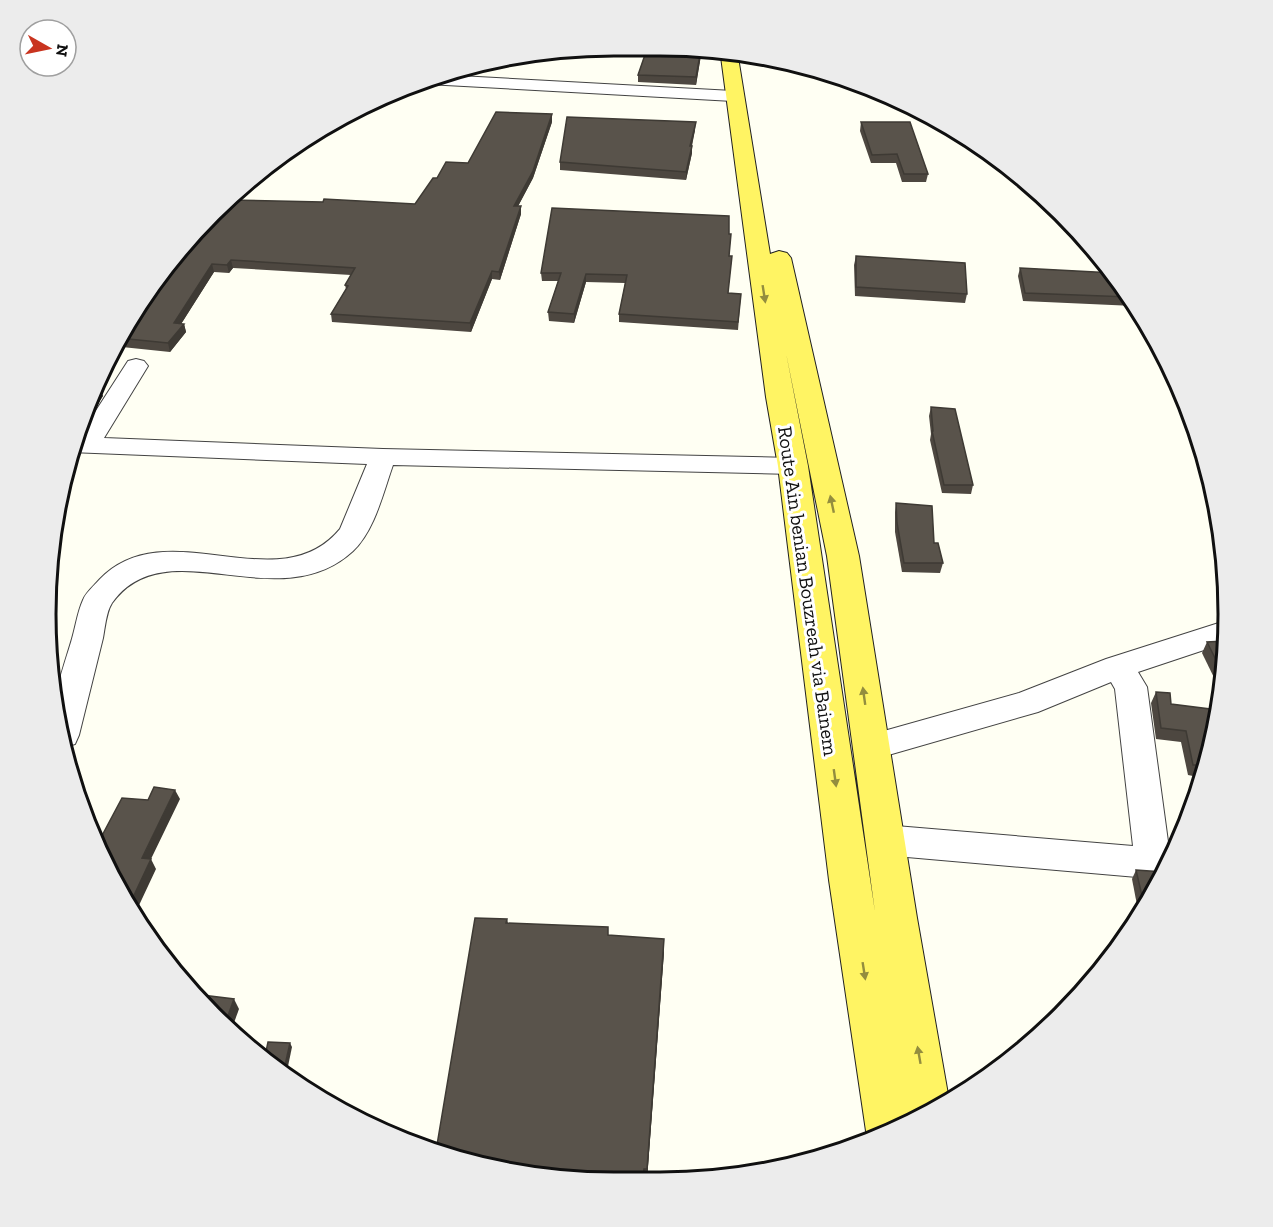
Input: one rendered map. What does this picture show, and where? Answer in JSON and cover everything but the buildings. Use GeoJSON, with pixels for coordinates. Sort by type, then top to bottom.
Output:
{"type":"FeatureCollection","features":[{"type":"Feature","properties":{"kind":"main road","name":"Route Ain benian Bouzreah via Bainem"},"geometry":{"type":"LineString","coordinates":[[729,60],[780,397],[793,466],[849,880],[888,1122]]}},
{"type":"Feature","properties":{"kind":"main road","name":"Route Ain benian Bouzreah via Bainem"},"geometry":{"type":"LineString","coordinates":[[748,63],[778,253],[843,556],[926,1103]]}},
{"type":"Feature","properties":{"kind":"street"},"geometry":{"type":"LineString","coordinates":[[450,80],[734,96]]}},
{"type":"Feature","properties":{"kind":"street"},"geometry":{"type":"LineString","coordinates":[[83,441],[136,366]]}},
{"type":"Feature","properties":{"kind":"street"},"geometry":{"type":"LineString","coordinates":[[82,445],[383,457],[793,466]]}},
{"type":"Feature","properties":{"kind":"street"},"geometry":{"type":"LineString","coordinates":[[66,723],[97,601],[105,587],[119,576],[156,561],[176,560],[283,571],[306,566],[326,557],[343,545],[353,531],[383,457]]}},
{"type":"Feature","properties":{"kind":"street"},"geometry":{"type":"LineString","coordinates":[[871,747],[1027,703],[1117,667],[1217,635]]}},
{"type":"Feature","properties":{"kind":"street"},"geometry":{"type":"LineString","coordinates":[[1117,667],[1131,687],[1160,861]]}},
{"type":"Feature","properties":{"kind":"street"},"geometry":{"type":"LineString","coordinates":[[885,840],[1158,863]]}}]}
